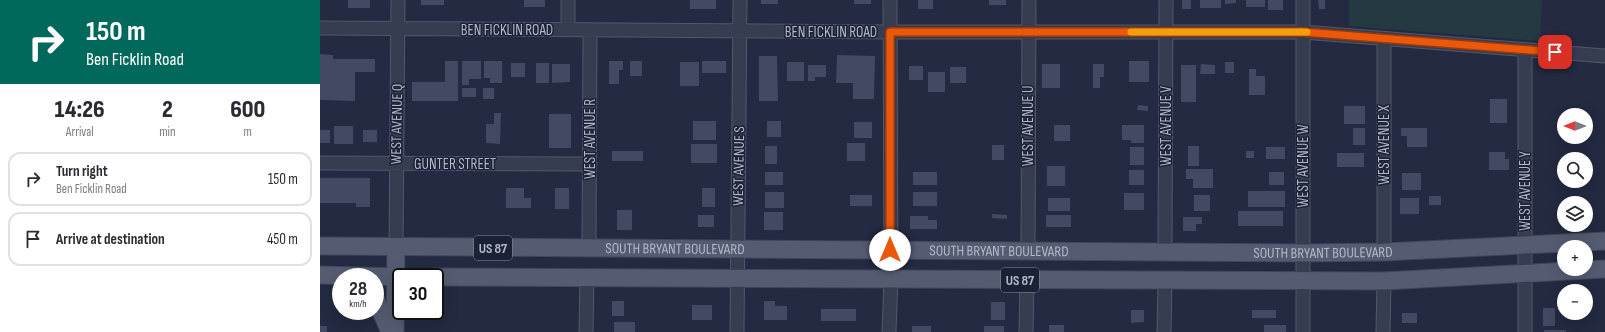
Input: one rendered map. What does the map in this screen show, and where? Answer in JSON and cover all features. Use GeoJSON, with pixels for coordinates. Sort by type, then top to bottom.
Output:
{"type":"FeatureCollection","features":[{"type":"Feature","properties":{"kind":"main road","name":"SOUTH BRYANT BOULEVARD"},"geometry":{"type":"LineString","coordinates":[[320,246],[396,248],[1303,253],[1384,252],[1605,241]]}},
{"type":"Feature","properties":{"kind":"main road"},"geometry":{"type":"LineString","coordinates":[[396,248],[397,268]]}},
{"type":"Feature","properties":{"kind":"main road","name":"SOUTH BRYANT BOULEVARD"},"geometry":{"type":"LineString","coordinates":[[444,277],[1384,281],[1605,269]]}},
{"type":"Feature","properties":{"kind":"main road"},"geometry":{"type":"LineString","coordinates":[[320,275],[332,276]]}},
{"type":"Feature","properties":{"kind":"main road"},"geometry":{"type":"LineString","coordinates":[[384,318],[390,332]]}},
{"type":"Feature","properties":{"kind":"main road"},"geometry":{"type":"LineString","coordinates":[[395,332],[396,320]]}},
{"type":"Feature","properties":{"kind":"street","name":"WEST AVENUE Q"},"geometry":{"type":"LineString","coordinates":[[396,248],[398,0]]}},
{"type":"Feature","properties":{"kind":"street"},"geometry":{"type":"LineString","coordinates":[[568,0],[568,30]]}},
{"type":"Feature","properties":{"kind":"street","name":"WEST AVENUE S"},"geometry":{"type":"LineString","coordinates":[[737,332],[740,0]]}},
{"type":"Feature","properties":{"kind":"street"},"geometry":{"type":"LineString","coordinates":[[889,332],[891,279],[890,0]]}},
{"type":"Feature","properties":{"kind":"street","name":"WEST AVENUE U"},"geometry":{"type":"LineString","coordinates":[[1028,251],[1029,0]]}},
{"type":"Feature","properties":{"kind":"street","name":"WEST AVENUE V"},"geometry":{"type":"LineString","coordinates":[[1165,252],[1166,0]]}},
{"type":"Feature","properties":{"kind":"street","name":"WEST AVENUE W"},"geometry":{"type":"LineString","coordinates":[[1303,0],[1303,332]]}},
{"type":"Feature","properties":{"kind":"street","name":"BEN FICKLIN ROAD"},"geometry":{"type":"LineString","coordinates":[[320,28],[890,32],[1303,32],[1605,56]]}},
{"type":"Feature","properties":{"kind":"street","name":"WEST AVENUE R"},"geometry":{"type":"LineString","coordinates":[[589,248],[590,30]]}},
{"type":"Feature","properties":{"kind":"street","name":"WEST AVENUE X"},"geometry":{"type":"LineString","coordinates":[[1384,38],[1384,252]]}},
{"type":"Feature","properties":{"kind":"street","name":"WEST AVENUE Y"},"geometry":{"type":"LineString","coordinates":[[1525,50],[1525,332]]}},
{"type":"Feature","properties":{"kind":"street","name":"GUNTER STREET"},"geometry":{"type":"LineString","coordinates":[[320,163],[590,164]]}},
{"type":"Feature","properties":{"kind":"street"},"geometry":{"type":"LineString","coordinates":[[586,332],[587,277]]}},
{"type":"Feature","properties":{"kind":"street"},"geometry":{"type":"LineString","coordinates":[[1026,332],[1027,280]]}},
{"type":"Feature","properties":{"kind":"street"},"geometry":{"type":"LineString","coordinates":[[1164,332],[1165,281]]}},
{"type":"Feature","properties":{"kind":"street"},"geometry":{"type":"LineString","coordinates":[[1384,281],[1384,332]]}},
{"type":"Feature","properties":{"kind":"shaded area"},"geometry":{"type":"Polygon","coordinates":[[[1349,0],[1542,0],[1540,41],[1349,26],[1349,0]]]}},
{"type":"Feature","properties":{"kind":"building"},"geometry":{"type":"Polygon","coordinates":[[[348,0],[370,0],[370,8],[348,8],[348,0]]]}},
{"type":"Feature","properties":{"kind":"building"},"geometry":{"type":"Polygon","coordinates":[[[421,0],[444,0],[444,5],[421,5],[421,0]]]}},
{"type":"Feature","properties":{"kind":"building"},"geometry":{"type":"Polygon","coordinates":[[[524,0],[545,0],[545,7],[524,7],[524,0]]]}},
{"type":"Feature","properties":{"kind":"building"},"geometry":{"type":"Polygon","coordinates":[[[690,0],[716,0],[716,9],[690,9],[690,0]]]}},
{"type":"Feature","properties":{"kind":"building"},"geometry":{"type":"Polygon","coordinates":[[[761,0],[778,0],[778,4],[761,4],[761,0]]]}},
{"type":"Feature","properties":{"kind":"building"},"geometry":{"type":"Polygon","coordinates":[[[854,0],[871,0],[871,4],[854,4],[854,0]]]}},
{"type":"Feature","properties":{"kind":"building"},"geometry":{"type":"Polygon","coordinates":[[[918,0],[933,0],[933,9],[918,9],[918,0]]]}},
{"type":"Feature","properties":{"kind":"building"},"geometry":{"type":"Polygon","coordinates":[[[989,0],[1006,0],[1006,5],[989,5],[989,0]]]}},
{"type":"Feature","properties":{"kind":"building"},"geometry":{"type":"Polygon","coordinates":[[[1182,0],[1191,0],[1191,9],[1182,9],[1182,0]]]}},
{"type":"Feature","properties":{"kind":"building"},"geometry":{"type":"Polygon","coordinates":[[[1200,0],[1221,0],[1221,8],[1200,8],[1200,0]]]}},
{"type":"Feature","properties":{"kind":"building"},"geometry":{"type":"Polygon","coordinates":[[[1225,0],[1236,0],[1236,3],[1225,4],[1225,0]]]}},
{"type":"Feature","properties":{"kind":"building"},"geometry":{"type":"Polygon","coordinates":[[[1246,0],[1265,0],[1265,7],[1246,7],[1246,0]]]}},
{"type":"Feature","properties":{"kind":"building"},"geometry":{"type":"Polygon","coordinates":[[[1268,0],[1283,0],[1283,10],[1268,10],[1268,0]]]}},
{"type":"Feature","properties":{"kind":"building"},"geometry":{"type":"Polygon","coordinates":[[[1318,0],[1325,0],[1325,9],[1319,9],[1318,0]]]}},
{"type":"Feature","properties":{"kind":"building"},"geometry":{"type":"Polygon","coordinates":[[[320,54],[333,55],[333,59],[375,59],[375,72],[355,72],[355,101],[320,100],[320,54]]]}},
{"type":"Feature","properties":{"kind":"building"},"geometry":{"type":"Polygon","coordinates":[[[837,55],[875,56],[874,99],[853,99],[853,83],[836,83],[837,55]]]}},
{"type":"Feature","properties":{"kind":"building"},"geometry":{"type":"Polygon","coordinates":[[[759,56],[777,56],[778,101],[759,101],[759,56]]]}},
{"type":"Feature","properties":{"kind":"building"},"geometry":{"type":"Polygon","coordinates":[[[445,61],[458,61],[458,101],[412,101],[412,82],[445,82],[445,61]]]}},
{"type":"Feature","properties":{"kind":"building"},"geometry":{"type":"Polygon","coordinates":[[[462,61],[481,61],[481,79],[469,79],[469,85],[462,85],[462,61]]]}},
{"type":"Feature","properties":{"kind":"building"},"geometry":{"type":"Polygon","coordinates":[[[484,61],[502,61],[502,83],[490,83],[490,78],[484,78],[484,61]]]}},
{"type":"Feature","properties":{"kind":"building"},"geometry":{"type":"Polygon","coordinates":[[[609,61],[623,61],[623,70],[619,70],[619,84],[609,84],[609,61]]]}},
{"type":"Feature","properties":{"kind":"building"},"geometry":{"type":"Polygon","coordinates":[[[630,61],[642,61],[642,76],[630,76],[630,61]]]}},
{"type":"Feature","properties":{"kind":"building"},"geometry":{"type":"Polygon","coordinates":[[[702,61],[726,61],[726,73],[702,73],[702,61]]]}},
{"type":"Feature","properties":{"kind":"building"},"geometry":{"type":"Polygon","coordinates":[[[1129,61],[1149,61],[1149,82],[1129,82],[1129,61]]]}},
{"type":"Feature","properties":{"kind":"building"},"geometry":{"type":"Polygon","coordinates":[[[680,62],[699,62],[699,86],[680,86],[680,62]]]}},
{"type":"Feature","properties":{"kind":"building"},"geometry":{"type":"Polygon","coordinates":[[[787,62],[804,62],[804,81],[787,81],[787,62]]]}},
{"type":"Feature","properties":{"kind":"building"},"geometry":{"type":"Polygon","coordinates":[[[1225,62],[1234,62],[1234,73],[1225,73],[1225,62]]]}},
{"type":"Feature","properties":{"kind":"building"},"geometry":{"type":"Polygon","coordinates":[[[511,63],[525,63],[525,77],[511,77],[511,63]]]}},
{"type":"Feature","properties":{"kind":"building"},"geometry":{"type":"Polygon","coordinates":[[[536,63],[549,63],[549,83],[536,83],[536,63]]]}},
{"type":"Feature","properties":{"kind":"building"},"geometry":{"type":"Polygon","coordinates":[[[552,64],[570,64],[570,82],[552,83],[552,64]]]}},
{"type":"Feature","properties":{"kind":"building"},"geometry":{"type":"Polygon","coordinates":[[[1042,64],[1060,64],[1060,88],[1042,88],[1042,64]]]}},
{"type":"Feature","properties":{"kind":"building"},"geometry":{"type":"Polygon","coordinates":[[[1093,64],[1104,64],[1104,77],[1100,77],[1100,88],[1093,88],[1093,64]]]}},
{"type":"Feature","properties":{"kind":"building"},"geometry":{"type":"Polygon","coordinates":[[[1201,64],[1215,65],[1215,74],[1200,74],[1201,64]]]}},
{"type":"Feature","properties":{"kind":"building"},"geometry":{"type":"Polygon","coordinates":[[[808,65],[826,65],[826,77],[815,77],[815,81],[808,81],[808,65]]]}},
{"type":"Feature","properties":{"kind":"building"},"geometry":{"type":"Polygon","coordinates":[[[1181,65],[1196,65],[1196,102],[1181,102],[1181,65]]]}},
{"type":"Feature","properties":{"kind":"building"},"geometry":{"type":"Polygon","coordinates":[[[909,66],[923,66],[923,80],[909,80],[909,66]]]}},
{"type":"Feature","properties":{"kind":"building"},"geometry":{"type":"Polygon","coordinates":[[[950,67],[966,67],[966,83],[950,83],[950,67]]]}},
{"type":"Feature","properties":{"kind":"building"},"geometry":{"type":"Polygon","coordinates":[[[1249,69],[1256,69],[1256,76],[1265,76],[1265,95],[1249,95],[1249,69]]]}},
{"type":"Feature","properties":{"kind":"building"},"geometry":{"type":"Polygon","coordinates":[[[928,72],[945,72],[945,92],[928,92],[928,72]]]}},
{"type":"Feature","properties":{"kind":"building"},"geometry":{"type":"Polygon","coordinates":[[[462,88],[476,88],[476,97],[462,97],[462,88]]]}},
{"type":"Feature","properties":{"kind":"building"},"geometry":{"type":"Polygon","coordinates":[[[483,88],[494,88],[494,99],[483,99],[483,88]]]}},
{"type":"Feature","properties":{"kind":"building"},"geometry":{"type":"Polygon","coordinates":[[[1490,99],[1507,99],[1507,123],[1490,123],[1490,99]]]}},
{"type":"Feature","properties":{"kind":"building"},"geometry":{"type":"Polygon","coordinates":[[[1138,105],[1148,106],[1148,111],[1137,110],[1138,105]]]}},
{"type":"Feature","properties":{"kind":"building"},"geometry":{"type":"Polygon","coordinates":[[[1344,106],[1365,106],[1365,124],[1344,124],[1344,106]]]}},
{"type":"Feature","properties":{"kind":"building"},"geometry":{"type":"Polygon","coordinates":[[[494,113],[501,113],[500,144],[486,143],[486,124],[494,124],[494,113]]]}},
{"type":"Feature","properties":{"kind":"building"},"geometry":{"type":"Polygon","coordinates":[[[549,114],[571,114],[571,148],[549,148],[549,114]]]}},
{"type":"Feature","properties":{"kind":"building"},"geometry":{"type":"Polygon","coordinates":[[[693,121],[716,121],[716,140],[693,140],[693,121]]]}},
{"type":"Feature","properties":{"kind":"building"},"geometry":{"type":"Polygon","coordinates":[[[767,121],[781,121],[781,137],[767,137],[767,121]]]}},
{"type":"Feature","properties":{"kind":"building"},"geometry":{"type":"Polygon","coordinates":[[[854,122],[872,122],[872,138],[854,138],[854,122]]]}},
{"type":"Feature","properties":{"kind":"building"},"geometry":{"type":"Polygon","coordinates":[[[1054,125],[1070,125],[1070,141],[1054,141],[1054,125]]]}},
{"type":"Feature","properties":{"kind":"building"},"geometry":{"type":"Polygon","coordinates":[[[1122,125],[1144,125],[1144,143],[1131,143],[1131,140],[1122,140],[1122,125]]]}},
{"type":"Feature","properties":{"kind":"building"},"geometry":{"type":"Polygon","coordinates":[[[334,126],[353,126],[353,144],[334,144],[334,126]]]}},
{"type":"Feature","properties":{"kind":"building"},"geometry":{"type":"Polygon","coordinates":[[[1353,128],[1365,128],[1365,145],[1353,145],[1353,128]]]}},
{"type":"Feature","properties":{"kind":"building"},"geometry":{"type":"Polygon","coordinates":[[[1401,128],[1427,128],[1427,147],[1407,147],[1407,136],[1401,136],[1401,128]]]}},
{"type":"Feature","properties":{"kind":"building"},"geometry":{"type":"Polygon","coordinates":[[[320,130],[330,130],[330,143],[320,143],[320,130]]]}},
{"type":"Feature","properties":{"kind":"building"},"geometry":{"type":"Polygon","coordinates":[[[363,130],[377,130],[377,142],[363,142],[363,130]]]}},
{"type":"Feature","properties":{"kind":"building"},"geometry":{"type":"Polygon","coordinates":[[[847,143],[865,143],[865,161],[847,161],[847,143]]]}},
{"type":"Feature","properties":{"kind":"building"},"geometry":{"type":"Polygon","coordinates":[[[691,144],[717,144],[717,163],[691,163],[691,144]]]}},
{"type":"Feature","properties":{"kind":"building"},"geometry":{"type":"Polygon","coordinates":[[[992,145],[1004,145],[1004,160],[992,160],[992,145]]]}},
{"type":"Feature","properties":{"kind":"building"},"geometry":{"type":"Polygon","coordinates":[[[765,146],[777,146],[777,164],[765,164],[765,146]]]}},
{"type":"Feature","properties":{"kind":"building"},"geometry":{"type":"Polygon","coordinates":[[[1188,146],[1199,146],[1199,166],[1188,166],[1188,146]]]}},
{"type":"Feature","properties":{"kind":"building"},"geometry":{"type":"Polygon","coordinates":[[[1130,147],[1144,147],[1144,165],[1130,165],[1130,147]]]}},
{"type":"Feature","properties":{"kind":"building"},"geometry":{"type":"Polygon","coordinates":[[[1266,147],[1285,147],[1285,159],[1266,159],[1266,147]]]}},
{"type":"Feature","properties":{"kind":"building"},"geometry":{"type":"Polygon","coordinates":[[[612,151],[643,151],[643,161],[612,161],[612,151]]]}},
{"type":"Feature","properties":{"kind":"building"},"geometry":{"type":"Polygon","coordinates":[[[1246,151],[1254,151],[1254,158],[1246,158],[1246,151]]]}},
{"type":"Feature","properties":{"kind":"building"},"geometry":{"type":"Polygon","coordinates":[[[1489,152],[1505,152],[1505,159],[1509,159],[1509,170],[1489,170],[1489,152]]]}},
{"type":"Feature","properties":{"kind":"building"},"geometry":{"type":"Polygon","coordinates":[[[1337,153],[1364,153],[1364,167],[1337,167],[1337,153]]]}},
{"type":"Feature","properties":{"kind":"building"},"geometry":{"type":"Polygon","coordinates":[[[1047,166],[1065,166],[1065,186],[1047,186],[1047,166]]]}},
{"type":"Feature","properties":{"kind":"building"},"geometry":{"type":"Polygon","coordinates":[[[1186,169],[1213,169],[1213,188],[1193,188],[1193,179],[1186,179],[1186,169]]]}},
{"type":"Feature","properties":{"kind":"building"},"geometry":{"type":"Polygon","coordinates":[[[1129,170],[1144,170],[1144,185],[1129,185],[1129,170]]]}},
{"type":"Feature","properties":{"kind":"building"},"geometry":{"type":"Polygon","coordinates":[[[765,172],[783,172],[783,185],[765,185],[765,172]]]}},
{"type":"Feature","properties":{"kind":"building"},"geometry":{"type":"Polygon","coordinates":[[[913,172],[937,172],[937,185],[913,185],[913,172]]]}},
{"type":"Feature","properties":{"kind":"building"},"geometry":{"type":"Polygon","coordinates":[[[1269,172],[1284,172],[1284,185],[1269,185],[1269,172]]]}},
{"type":"Feature","properties":{"kind":"building"},"geometry":{"type":"Polygon","coordinates":[[[1402,173],[1421,173],[1421,190],[1402,190],[1402,173]]]}},
{"type":"Feature","properties":{"kind":"building"},"geometry":{"type":"Polygon","coordinates":[[[320,178],[370,178],[370,207],[356,207],[356,203],[320,203],[320,178]]]}},
{"type":"Feature","properties":{"kind":"building"},"geometry":{"type":"Polygon","coordinates":[[[506,188],[524,188],[524,198],[531,198],[531,208],[506,208],[506,188]]]}},
{"type":"Feature","properties":{"kind":"building"},"geometry":{"type":"Polygon","coordinates":[[[555,188],[569,188],[569,209],[555,209],[555,188]]]}},
{"type":"Feature","properties":{"kind":"building"},"geometry":{"type":"Polygon","coordinates":[[[702,188],[715,188],[715,207],[702,207],[702,188]]]}},
{"type":"Feature","properties":{"kind":"building"},"geometry":{"type":"Polygon","coordinates":[[[1248,191],[1285,191],[1285,207],[1248,207],[1248,191]]]}},
{"type":"Feature","properties":{"kind":"building"},"geometry":{"type":"Polygon","coordinates":[[[765,192],[784,192],[784,208],[765,208],[765,192]]]}},
{"type":"Feature","properties":{"kind":"building"},"geometry":{"type":"Polygon","coordinates":[[[913,192],[937,192],[937,206],[913,206],[913,192]]]}},
{"type":"Feature","properties":{"kind":"building"},"geometry":{"type":"Polygon","coordinates":[[[1124,193],[1144,193],[1144,210],[1124,210],[1124,193]]]}},
{"type":"Feature","properties":{"kind":"building"},"geometry":{"type":"Polygon","coordinates":[[[850,195],[872,195],[872,206],[850,206],[850,195]]]}},
{"type":"Feature","properties":{"kind":"building"},"geometry":{"type":"Polygon","coordinates":[[[1194,195],[1210,195],[1210,211],[1194,211],[1194,195]]]}},
{"type":"Feature","properties":{"kind":"building"},"geometry":{"type":"Polygon","coordinates":[[[1429,196],[1441,196],[1441,205],[1429,205],[1429,196]]]}},
{"type":"Feature","properties":{"kind":"building"},"geometry":{"type":"Polygon","coordinates":[[[1048,198],[1070,198],[1070,211],[1048,211],[1048,198]]]}},
{"type":"Feature","properties":{"kind":"building"},"geometry":{"type":"Polygon","coordinates":[[[1400,198],[1419,198],[1419,214],[1400,214],[1400,198]]]}},
{"type":"Feature","properties":{"kind":"building"},"geometry":{"type":"Polygon","coordinates":[[[617,210],[632,210],[632,230],[617,230],[617,210]]]}},
{"type":"Feature","properties":{"kind":"building"},"geometry":{"type":"Polygon","coordinates":[[[1238,211],[1283,211],[1283,226],[1238,226],[1238,211]]]}},
{"type":"Feature","properties":{"kind":"building"},"geometry":{"type":"Polygon","coordinates":[[[764,212],[783,212],[783,230],[764,230],[764,212]]]}},
{"type":"Feature","properties":{"kind":"building"},"geometry":{"type":"Polygon","coordinates":[[[992,214],[1007,215],[1007,219],[992,218],[992,214]]]}},
{"type":"Feature","properties":{"kind":"building"},"geometry":{"type":"Polygon","coordinates":[[[698,215],[714,215],[714,227],[698,227],[698,215]]]}},
{"type":"Feature","properties":{"kind":"building"},"geometry":{"type":"Polygon","coordinates":[[[1046,215],[1071,215],[1071,227],[1046,227],[1046,215]]]}},
{"type":"Feature","properties":{"kind":"building"},"geometry":{"type":"Polygon","coordinates":[[[910,216],[928,216],[928,220],[937,220],[937,229],[910,229],[910,216]]]}},
{"type":"Feature","properties":{"kind":"building"},"geometry":{"type":"Polygon","coordinates":[[[1183,217],[1202,217],[1202,224],[1196,224],[1196,231],[1183,231],[1183,217]]]}},
{"type":"Feature","properties":{"kind":"building"},"geometry":{"type":"Polygon","coordinates":[[[612,301],[624,301],[624,316],[612,316],[612,301]]]}},
{"type":"Feature","properties":{"kind":"building"},"geometry":{"type":"Polygon","coordinates":[[[764,301],[775,301],[775,306],[787,306],[787,320],[764,320],[764,301]]]}},
{"type":"Feature","properties":{"kind":"building"},"geometry":{"type":"Polygon","coordinates":[[[991,302],[1005,302],[1005,320],[991,320],[991,302]]]}},
{"type":"Feature","properties":{"kind":"building"},"geometry":{"type":"Polygon","coordinates":[[[692,305],[712,305],[712,320],[692,320],[692,305]]]}},
{"type":"Feature","properties":{"kind":"building"},"geometry":{"type":"Polygon","coordinates":[[[1543,308],[1555,308],[1555,326],[1543,326],[1543,308]]]}},
{"type":"Feature","properties":{"kind":"building"},"geometry":{"type":"Polygon","coordinates":[[[821,309],[856,309],[856,321],[821,321],[821,309]]]}},
{"type":"Feature","properties":{"kind":"building"},"geometry":{"type":"Polygon","coordinates":[[[1131,310],[1144,310],[1144,322],[1131,323],[1131,310]]]}},
{"type":"Feature","properties":{"kind":"building"},"geometry":{"type":"Polygon","coordinates":[[[1252,310],[1276,310],[1276,318],[1252,318],[1252,310]]]}},
{"type":"Feature","properties":{"kind":"building"},"geometry":{"type":"Polygon","coordinates":[[[1402,313],[1417,313],[1417,323],[1402,323],[1402,313]]]}},
{"type":"Feature","properties":{"kind":"building"},"geometry":{"type":"Polygon","coordinates":[[[614,322],[635,322],[635,332],[614,332],[614,322]]]}},
{"type":"Feature","properties":{"kind":"building"},"geometry":{"type":"Polygon","coordinates":[[[1049,325],[1064,325],[1064,332],[1049,332],[1049,325]]]}},
{"type":"Feature","properties":{"kind":"building"},"geometry":{"type":"Polygon","coordinates":[[[1264,325],[1286,325],[1286,332],[1264,332],[1264,325]]]}},
{"type":"Feature","properties":{"kind":"building"},"geometry":{"type":"Polygon","coordinates":[[[320,326],[327,326],[327,332],[320,332],[320,326]]]}},
{"type":"Feature","properties":{"kind":"building"},"geometry":{"type":"Polygon","coordinates":[[[912,326],[931,326],[931,332],[912,332],[912,326]]]}},
{"type":"Feature","properties":{"kind":"building"},"geometry":{"type":"Polygon","coordinates":[[[984,326],[1004,326],[1004,332],[984,332],[984,326]]]}},
{"type":"Feature","properties":{"kind":"building"},"geometry":{"type":"Polygon","coordinates":[[[1544,330],[1566,330],[1566,332],[1544,332],[1544,330]]]}},
{"type":"Feature","properties":{"kind":"slow traffic"},"geometry":{"type":"LineString","coordinates":[[1131,32],[1307,32]]}},
{"type":"Feature","properties":{"kind":"route"},"geometry":{"type":"LineString","coordinates":[[890,250],[890,32],[1303,32],[1555,52]]}}]}
